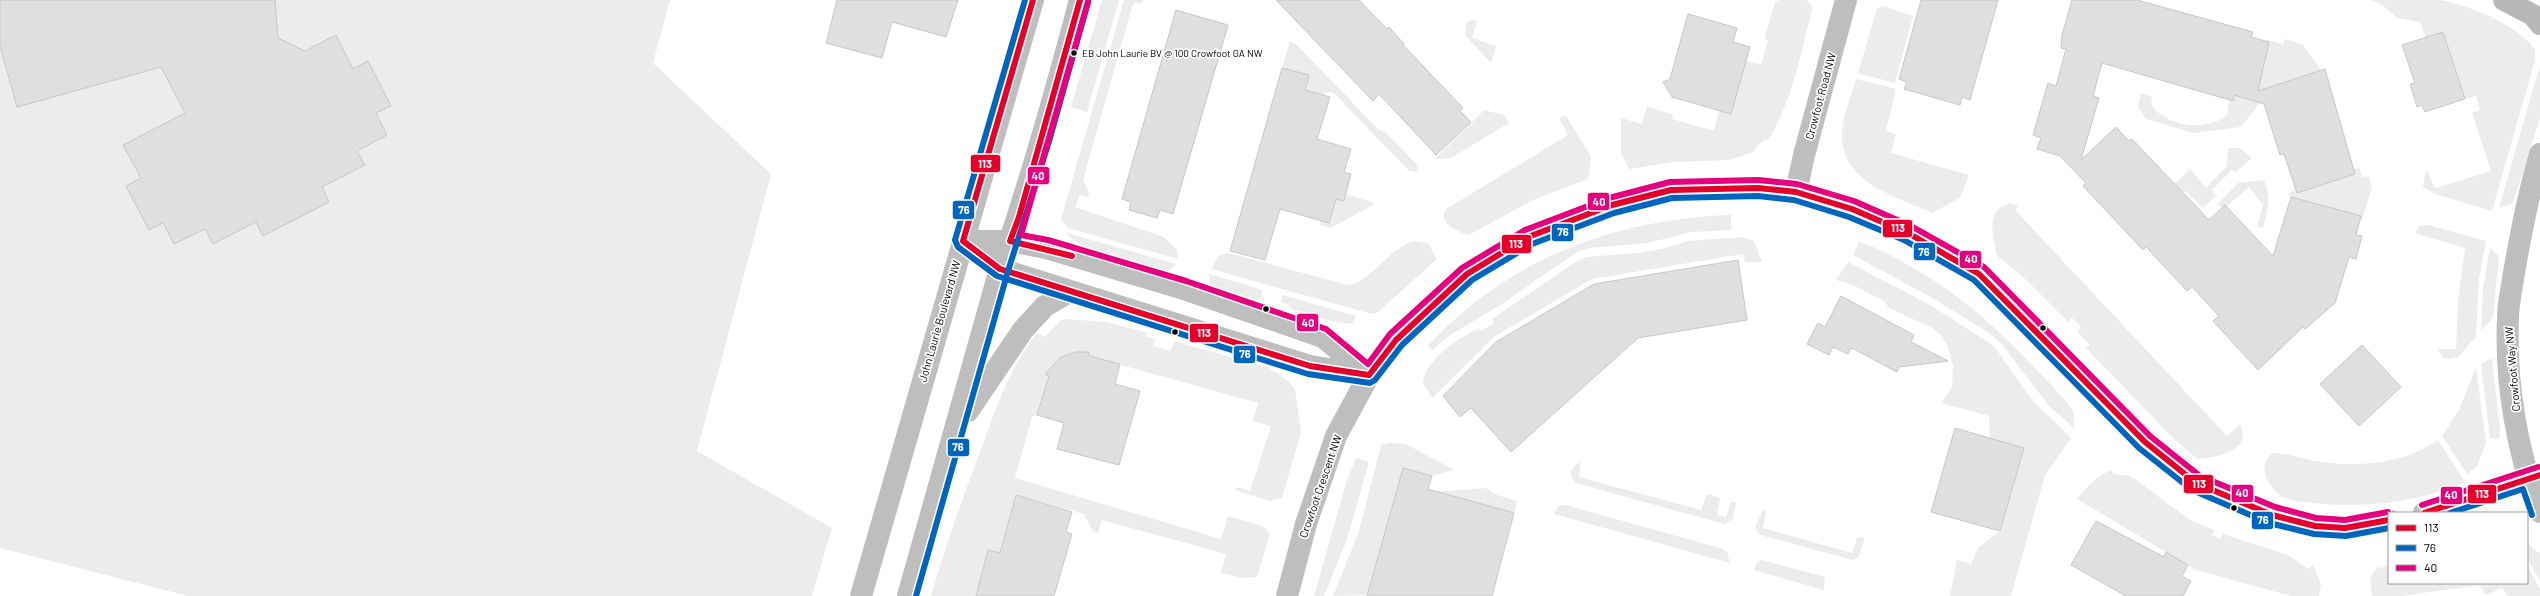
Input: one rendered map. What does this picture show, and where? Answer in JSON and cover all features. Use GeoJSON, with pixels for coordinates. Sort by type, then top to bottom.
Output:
{"type":"FeatureCollection","features":[{"type":"Feature","properties":{"kind":"main road"},"geometry":{"type":"LineString","coordinates":[[2504,0],[2533,15],[2540,24]]}},
{"type":"Feature","properties":{"kind":"street","name":"John Laurie Boulevard NW"},"geometry":{"type":"LineString","coordinates":[[861,596],[1033,0]]}},
{"type":"Feature","properties":{"kind":"street"},"geometry":{"type":"LineString","coordinates":[[908,596],[1000,269],[1037,157],[1080,0]]}},
{"type":"Feature","properties":{"kind":"street","name":"Crowfoot Road NW"},"geometry":{"type":"LineString","coordinates":[[1796,192],[1804,155],[1846,0]]}},
{"type":"Feature","properties":{"kind":"street","name":"Crowfoot Way NW"},"geometry":{"type":"LineString","coordinates":[[2540,154],[2520,232],[2508,317],[2509,366],[2518,442],[2534,477],[2540,512]]}},
{"type":"Feature","properties":{"kind":"street","name":"Crowfoot Crescent NW"},"geometry":{"type":"LineString","coordinates":[[1287,596],[1306,524],[1336,436],[1369,375],[1396,340],[1434,303],[1467,274],[1528,237],[1570,219],[1612,205],[1672,190],[1758,188],[1796,192],[1852,209],[1908,233],[1978,274],[2145,442],[2196,483],[2272,515],[2315,526],[2345,528],[2388,520]]}},
{"type":"Feature","properties":{"kind":"street"},"geometry":{"type":"LineString","coordinates":[[963,241],[1010,241],[1046,248],[1184,289],[1323,337],[1369,375]]}},
{"type":"Feature","properties":{"kind":"street"},"geometry":{"type":"LineString","coordinates":[[963,241],[1000,269],[1310,366],[1369,375]]}},
{"type":"Feature","properties":{"kind":"street"},"geometry":{"type":"LineString","coordinates":[[957,426],[1023,330],[1045,306],[1071,291]]}},
{"type":"Feature","properties":{"kind":"street"},"geometry":{"type":"LineString","coordinates":[[2427,512],[2534,477]]}},
{"type":"Feature","properties":{"kind":"shaded area"},"geometry":{"type":"Polygon","coordinates":[[[0,0],[670,0],[653,63],[771,174],[697,451],[832,528],[812,596],[188,596],[0,548],[0,0]]]}},
{"type":"Feature","properties":{"kind":"shaded area"},"geometry":{"type":"Polygon","coordinates":[[[1102,0],[1119,0],[1087,112],[1071,107],[1102,0]]]}},
{"type":"Feature","properties":{"kind":"shaded area"},"geometry":{"type":"Polygon","coordinates":[[[1124,0],[1144,0],[1141,4],[1135,2],[1132,7],[1083,180],[1089,192],[1088,197],[1080,195],[1075,207],[1164,237],[1177,250],[1178,259],[1068,228],[1061,219],[1124,0]]]}},
{"type":"Feature","properties":{"kind":"shaded area"},"geometry":{"type":"Polygon","coordinates":[[[1780,0],[1806,0],[1811,4],[1812,10],[1790,94],[1768,140],[1765,140],[1756,147],[1754,152],[1729,160],[1673,162],[1629,169],[1621,153],[1621,118],[1642,124],[1647,106],[1673,115],[1672,119],[1714,131],[1719,111],[1731,114],[1746,61],[1761,65],[1768,40],[1764,39],[1775,2],[1780,0]]]}},
{"type":"Feature","properties":{"kind":"shaded area"},"geometry":{"type":"Polygon","coordinates":[[[2371,0],[2439,0],[2465,6],[2479,11],[2517,32],[2535,50],[2535,60],[2492,211],[2435,194],[2423,187],[2425,174],[2428,171],[2434,187],[2436,188],[2491,171],[2472,113],[2480,110],[2476,96],[2465,99],[2443,32],[2426,38],[2420,22],[2397,18],[2380,3],[2371,0]]]}},
{"type":"Feature","properties":{"kind":"shaded area"},"geometry":{"type":"Polygon","coordinates":[[[1883,6],[1913,16],[1895,83],[1858,73],[1877,8],[1883,6]]]}},
{"type":"Feature","properties":{"kind":"shaded area"},"geometry":{"type":"Polygon","coordinates":[[[1472,20],[1477,21],[1472,38],[1496,46],[1492,62],[1489,61],[1465,35],[1466,23],[1472,20]]]}},
{"type":"Feature","properties":{"kind":"shaded area"},"geometry":{"type":"Polygon","coordinates":[[[2285,39],[2303,45],[2321,70],[2294,79],[2262,100],[2241,127],[2193,133],[2146,119],[2138,107],[2141,93],[2153,97],[2151,104],[2157,112],[2176,122],[2198,125],[2209,124],[2219,120],[2227,115],[2229,100],[2233,101],[2234,95],[2251,100],[2267,40],[2283,44],[2285,39]]]}},
{"type":"Feature","properties":{"kind":"shaded area"},"geometry":{"type":"Polygon","coordinates":[[[1290,41],[1297,45],[1378,129],[1385,132],[1417,165],[1417,172],[1409,171],[1333,92],[1325,92],[1324,95],[1305,90],[1309,75],[1282,68],[1290,41]]]}},
{"type":"Feature","properties":{"kind":"shaded area"},"geometry":{"type":"Polygon","coordinates":[[[2540,65],[2540,118],[2513,203],[2499,208],[2540,65]]]}},
{"type":"Feature","properties":{"kind":"shaded area"},"geometry":{"type":"Polygon","coordinates":[[[1856,79],[1896,89],[1886,131],[1896,134],[1891,153],[1969,175],[1960,198],[1932,213],[1888,194],[1874,186],[1861,177],[1851,166],[1844,152],[1842,129],[1856,79]]]}},
{"type":"Feature","properties":{"kind":"shaded area"},"geometry":{"type":"Polygon","coordinates":[[[1484,110],[1504,115],[1509,123],[1451,158],[1435,159],[1484,110]]]}},
{"type":"Feature","properties":{"kind":"shaded area"},"geometry":{"type":"Polygon","coordinates":[[[1566,116],[1591,157],[1588,179],[1533,200],[1469,235],[1455,230],[1447,223],[1444,219],[1446,209],[1568,135],[1559,118],[1566,116]]]}},
{"type":"Feature","properties":{"kind":"shaded area"},"geometry":{"type":"Polygon","coordinates":[[[2228,148],[2240,148],[2252,158],[2235,173],[2232,170],[2212,190],[2216,196],[2203,208],[2186,191],[2183,193],[2175,184],[2190,169],[2206,188],[2227,166],[2228,148]]]}},
{"type":"Feature","properties":{"kind":"shaded area"},"geometry":{"type":"Polygon","coordinates":[[[2359,167],[2362,177],[2369,176],[2372,187],[2362,220],[2360,216],[2291,197],[2288,193],[2359,167]]]}},
{"type":"Feature","properties":{"kind":"shaded area"},"geometry":{"type":"Polygon","coordinates":[[[2264,180],[2268,193],[2268,204],[2263,228],[2257,227],[2263,205],[2249,187],[2226,207],[2225,205],[2222,208],[2218,204],[2238,183],[2264,180]]]}},
{"type":"Feature","properties":{"kind":"shaded area"},"geometry":{"type":"Polygon","coordinates":[[[1346,194],[1374,203],[1373,205],[1331,228],[1320,225],[1321,220],[1329,223],[1336,199],[1344,201],[1346,194]]]}},
{"type":"Feature","properties":{"kind":"shaded area"},"geometry":{"type":"Polygon","coordinates":[[[2011,203],[2019,206],[2015,210],[2227,436],[2240,424],[2243,434],[2237,447],[2222,455],[2197,459],[2170,435],[2086,348],[2090,345],[2077,331],[2081,327],[2072,318],[2068,322],[2019,273],[1997,256],[1992,225],[1994,217],[2002,206],[2011,203]]]}},
{"type":"Feature","properties":{"kind":"shaded area"},"geometry":{"type":"Polygon","coordinates":[[[1731,215],[1731,230],[1692,232],[1648,243],[1589,248],[1577,252],[1502,304],[1447,337],[1432,350],[1428,346],[1459,316],[1492,289],[1528,267],[1566,249],[1605,235],[1646,225],[1688,218],[1731,215]]]}},
{"type":"Feature","properties":{"kind":"shaded area"},"geometry":{"type":"Polygon","coordinates":[[[2428,225],[2486,241],[2479,279],[2476,337],[2458,357],[2450,359],[2443,358],[2438,349],[2456,349],[2458,301],[2465,248],[2415,233],[2420,226],[2428,225]]]}},
{"type":"Feature","properties":{"kind":"shaded area"},"geometry":{"type":"Polygon","coordinates":[[[1066,232],[1176,264],[1166,273],[1096,251],[1082,245],[1066,232]]]}},
{"type":"Feature","properties":{"kind":"shaded area"},"geometry":{"type":"Polygon","coordinates":[[[1743,237],[1754,241],[1762,262],[1745,262],[1743,254],[1592,279],[1494,337],[1432,398],[1423,383],[1425,374],[1430,365],[1444,350],[1479,328],[1481,331],[1494,323],[1492,319],[1571,265],[1587,257],[1636,253],[1661,249],[1688,241],[1743,237]]]}},
{"type":"Feature","properties":{"kind":"shaded area"},"geometry":{"type":"Polygon","coordinates":[[[1414,241],[1428,243],[1437,259],[1378,312],[1372,314],[1211,269],[1219,256],[1229,253],[1348,285],[1365,278],[1388,257],[1404,245],[1414,241]]]}},
{"type":"Feature","properties":{"kind":"shaded area"},"geometry":{"type":"Polygon","coordinates":[[[1859,242],[1889,254],[1929,278],[1972,308],[1992,325],[2029,361],[2065,400],[2073,411],[2075,429],[2049,406],[2000,342],[1989,333],[1936,300],[1853,255],[1859,242]]]}},
{"type":"Feature","properties":{"kind":"shaded area"},"geometry":{"type":"Polygon","coordinates":[[[2490,247],[2499,257],[2493,318],[2481,331],[2483,288],[2490,247]]]}},
{"type":"Feature","properties":{"kind":"shaded area"},"geometry":{"type":"Polygon","coordinates":[[[1848,262],[1930,305],[1994,346],[2032,400],[2071,438],[2045,475],[2011,596],[1950,596],[1957,560],[1971,564],[1978,548],[2000,531],[2024,448],[1990,438],[1989,416],[1941,403],[1952,387],[1953,366],[1948,347],[1941,335],[1932,328],[1889,308],[1884,301],[1851,284],[1836,280],[1848,262]]]}},
{"type":"Feature","properties":{"kind":"shaded area"},"geometry":{"type":"Polygon","coordinates":[[[1209,274],[1263,290],[1260,301],[1209,286],[1209,274]]]}},
{"type":"Feature","properties":{"kind":"shaded area"},"geometry":{"type":"Polygon","coordinates":[[[1283,295],[1356,316],[1353,324],[1335,322],[1289,308],[1289,305],[1281,302],[1283,295]]]}},
{"type":"Feature","properties":{"kind":"shaded area"},"geometry":{"type":"Polygon","coordinates":[[[1066,319],[1107,322],[1147,333],[1146,336],[1155,340],[1153,346],[1171,351],[1174,341],[1269,368],[1288,381],[1295,389],[1301,432],[1282,498],[1269,501],[1235,490],[1237,487],[1250,491],[1271,426],[1253,421],[1258,403],[1089,356],[1088,353],[1075,352],[1064,356],[1059,360],[1047,375],[1049,376],[1037,415],[1032,417],[1015,478],[1221,539],[1228,516],[1265,527],[1270,534],[1257,577],[1243,578],[1221,573],[1226,554],[1102,520],[1098,533],[1093,532],[1084,514],[1016,495],[1000,553],[988,550],[976,596],[931,596],[949,538],[969,482],[999,400],[1012,372],[1037,333],[1045,337],[1061,320],[1066,319]]]}},
{"type":"Feature","properties":{"kind":"shaded area"},"geometry":{"type":"Polygon","coordinates":[[[2492,358],[2500,429],[2499,439],[2490,438],[2481,364],[2492,358]]]}},
{"type":"Feature","properties":{"kind":"shaded area"},"geometry":{"type":"Polygon","coordinates":[[[2476,367],[2486,443],[2477,466],[2467,474],[2442,436],[2459,410],[2476,367]]]}},
{"type":"Feature","properties":{"kind":"shaded area"},"geometry":{"type":"Polygon","coordinates":[[[2438,440],[2465,482],[2457,486],[2421,497],[2383,503],[2353,505],[2320,504],[2291,500],[2281,496],[2277,492],[2269,483],[2265,474],[2264,468],[2266,462],[2273,453],[2332,463],[2363,464],[2395,459],[2424,448],[2438,440]]]}},
{"type":"Feature","properties":{"kind":"shaded area"},"geometry":{"type":"Polygon","coordinates":[[[1390,443],[1406,444],[1454,470],[1432,476],[1403,468],[1368,595],[1333,596],[1359,531],[1381,445],[1390,443]]]}},
{"type":"Feature","properties":{"kind":"shaded area"},"geometry":{"type":"Polygon","coordinates":[[[1356,458],[1369,462],[1347,539],[1324,596],[1314,596],[1347,480],[1356,458]]]}},
{"type":"Feature","properties":{"kind":"shaded area"},"geometry":{"type":"Polygon","coordinates":[[[1581,459],[1579,477],[1701,510],[1706,496],[1709,494],[1720,498],[1717,515],[1726,517],[1731,502],[1736,502],[1733,519],[1724,524],[1576,483],[1571,476],[1571,471],[1581,459]]]}},
{"type":"Feature","properties":{"kind":"shaded area"},"geometry":{"type":"Polygon","coordinates":[[[2112,470],[2113,474],[2131,476],[2190,520],[2215,530],[2212,535],[2220,539],[2223,534],[2288,555],[2308,569],[2313,565],[2321,584],[2319,596],[2291,596],[2196,570],[2077,499],[2097,478],[2112,470]]]}},
{"type":"Feature","properties":{"kind":"shaded area"},"geometry":{"type":"Polygon","coordinates":[[[1486,488],[1497,495],[1517,501],[1514,513],[1437,492],[1486,488]]]}},
{"type":"Feature","properties":{"kind":"shaded area"},"geometry":{"type":"Polygon","coordinates":[[[1566,505],[1723,549],[1727,552],[1730,563],[1554,514],[1558,506],[1566,505]]]}},
{"type":"Feature","properties":{"kind":"shaded area"},"geometry":{"type":"Polygon","coordinates":[[[1763,510],[1766,512],[1763,528],[1852,553],[1857,538],[1863,537],[1864,540],[1858,558],[1853,560],[1760,535],[1757,532],[1756,525],[1763,510]]]}},
{"type":"Feature","properties":{"kind":"shaded area"},"geometry":{"type":"Polygon","coordinates":[[[2528,543],[2540,554],[2540,581],[2528,560],[2528,543]]]}},
{"type":"Feature","properties":{"kind":"shaded area"},"geometry":{"type":"Polygon","coordinates":[[[1762,560],[1825,577],[1824,590],[1754,570],[1757,562],[1762,560]]]}},
{"type":"Feature","properties":{"kind":"shaded area"},"geometry":{"type":"Polygon","coordinates":[[[2388,564],[2388,584],[2528,584],[2528,567],[2540,589],[2540,596],[2508,596],[2502,588],[2485,595],[2480,585],[2402,596],[2372,596],[2370,579],[2378,566],[2381,569],[2388,564]]]}},
{"type":"Feature","properties":{"kind":"building"},"geometry":{"type":"Polygon","coordinates":[[[0,0],[275,0],[278,38],[305,51],[336,35],[353,69],[368,61],[391,106],[376,113],[387,135],[357,151],[365,165],[322,187],[329,202],[263,236],[256,222],[213,244],[205,229],[174,244],[163,223],[149,230],[126,186],[141,178],[123,145],[185,113],[161,67],[17,107],[0,46],[0,0]]]}},
{"type":"Feature","properties":{"kind":"building"},"geometry":{"type":"Polygon","coordinates":[[[837,0],[958,0],[946,37],[892,22],[882,58],[826,43],[837,0]]]}},
{"type":"Feature","properties":{"kind":"building"},"geometry":{"type":"Polygon","coordinates":[[[1276,0],[1359,0],[1387,29],[1389,27],[1404,44],[1403,45],[1463,108],[1460,111],[1471,122],[1436,155],[1379,94],[1373,101],[1276,0]]]}},
{"type":"Feature","properties":{"kind":"building"},"geometry":{"type":"Polygon","coordinates":[[[1921,0],[1998,0],[1970,100],[1962,97],[1960,105],[1904,89],[1907,82],[1899,79],[1921,0]]]}},
{"type":"Feature","properties":{"kind":"building"},"geometry":{"type":"Polygon","coordinates":[[[2072,0],[2137,0],[2253,32],[2251,37],[2269,42],[2258,91],[2325,69],[2355,174],[2297,193],[2284,154],[2280,155],[2264,104],[2234,95],[2233,101],[2102,63],[2093,96],[2099,98],[2081,160],[2116,127],[2129,141],[2132,139],[2209,220],[2225,205],[2273,256],[2291,197],[2361,216],[2356,235],[2362,236],[2356,259],[2349,257],[2335,303],[2305,329],[2303,327],[2258,370],[2213,321],[2219,316],[2192,287],[2187,291],[2146,247],[2143,250],[2083,186],[2086,183],[2060,156],[2037,149],[2041,138],[2033,135],[2048,83],[2056,86],[2066,49],[2061,48],[2062,35],[2072,0]]]}},
{"type":"Feature","properties":{"kind":"building"},"geometry":{"type":"Polygon","coordinates":[[[1176,10],[1228,25],[1173,214],[1160,210],[1157,218],[1129,210],[1131,202],[1122,199],[1176,10]]]}},
{"type":"Feature","properties":{"kind":"building"},"geometry":{"type":"Polygon","coordinates":[[[1688,14],[1737,28],[1733,42],[1750,47],[1731,114],[1672,97],[1663,82],[1670,79],[1688,14]]]}},
{"type":"Feature","properties":{"kind":"building"},"geometry":{"type":"Polygon","coordinates":[[[2443,32],[2465,99],[2425,112],[2422,105],[2417,107],[2410,84],[2415,83],[2402,45],[2443,32]]]}},
{"type":"Feature","properties":{"kind":"building"},"geometry":{"type":"Polygon","coordinates":[[[1282,68],[1309,75],[1305,90],[1330,97],[1317,139],[1351,149],[1344,172],[1351,174],[1344,201],[1336,199],[1329,223],[1280,209],[1265,260],[1230,251],[1282,68]]]}},
{"type":"Feature","properties":{"kind":"building"},"geometry":{"type":"Polygon","coordinates":[[[1738,260],[1747,320],[1638,338],[1511,452],[1471,408],[1460,417],[1443,396],[1496,342],[1594,284],[1738,260]]]}},
{"type":"Feature","properties":{"kind":"building"},"geometry":{"type":"Polygon","coordinates":[[[1841,296],[1914,335],[1911,342],[1948,361],[1899,367],[1897,372],[1851,348],[1848,354],[1833,347],[1829,355],[1807,344],[1818,323],[1825,327],[1841,296]]]}},
{"type":"Feature","properties":{"kind":"building"},"geometry":{"type":"Polygon","coordinates":[[[2362,345],[2401,387],[2359,426],[2320,384],[2362,345]]]}},
{"type":"Feature","properties":{"kind":"building"},"geometry":{"type":"Polygon","coordinates":[[[1076,352],[1089,352],[1089,356],[1120,364],[1115,384],[1140,391],[1119,465],[1057,449],[1064,423],[1037,415],[1049,376],[1045,374],[1061,357],[1076,352]]]}},
{"type":"Feature","properties":{"kind":"building"},"geometry":{"type":"Polygon","coordinates":[[[1955,428],[2024,448],[2000,531],[1931,512],[1955,428]]]}},
{"type":"Feature","properties":{"kind":"building"},"geometry":{"type":"Polygon","coordinates":[[[1403,468],[1432,476],[1428,489],[1514,513],[1492,596],[1367,596],[1403,468]]]}},
{"type":"Feature","properties":{"kind":"building"},"geometry":{"type":"Polygon","coordinates":[[[1016,495],[1072,512],[1066,532],[1072,534],[1054,596],[976,596],[988,550],[1000,553],[1016,495]]]}},
{"type":"Feature","properties":{"kind":"building"},"geometry":{"type":"Polygon","coordinates":[[[2096,521],[2164,557],[2166,552],[2188,565],[2182,576],[2191,581],[2183,596],[2126,596],[2071,565],[2096,521]]]}},
{"type":"Feature","properties":{"kind":"transit line","name":"76"},"geometry":{"type":"LineString","coordinates":[[1025,0],[955,240],[958,247],[997,276],[1308,374],[1370,383],[1375,380],[1402,345],[1472,280],[1532,244],[1614,213],[1672,198],[1758,196],[1794,200],[1849,217],[1904,240],[1974,280],[2139,448],[2192,490],[2269,523],[2314,534],[2346,536],[2388,528]]}},
{"type":"Feature","properties":{"kind":"transit line","name":"113"},"geometry":{"type":"LineString","coordinates":[[1033,0],[963,241],[1000,269],[1310,366],[1369,375]]}},
{"type":"Feature","properties":{"kind":"transit line","name":"113"},"geometry":{"type":"LineString","coordinates":[[1072,256],[1010,241],[1019,217],[1080,0]]}},
{"type":"Feature","properties":{"kind":"transit line","name":"76"},"geometry":{"type":"LineString","coordinates":[[916,596],[1008,271],[1050,138],[1088,2]]}},
{"type":"Feature","properties":{"kind":"transit line","name":"40"},"geometry":{"type":"LineString","coordinates":[[1088,2],[1021,235],[1048,240],[1186,281],[1326,329],[1368,364],[1390,334],[1462,268],[1525,230],[1609,198],[1670,182],[1758,180],[1797,184],[1854,201],[1911,226],[1984,267],[2150,436],[2200,476],[2275,507],[2316,518],[2345,520],[2388,512]]}},
{"type":"Feature","properties":{"kind":"transit line","name":"113"},"geometry":{"type":"LineString","coordinates":[[1369,375],[1396,340],[1467,274],[1528,237],[1612,205],[1671,190],[1758,188],[1796,192],[1852,209],[1908,233],[1979,274],[2145,442],[2196,483],[2272,515],[2315,526],[2345,528],[2388,520]]}},
{"type":"Feature","properties":{"kind":"transit line","name":"40"},"geometry":{"type":"LineString","coordinates":[[2422,505],[2538,467]]}},
{"type":"Feature","properties":{"kind":"transit line","name":"113"},"geometry":{"type":"LineString","coordinates":[[2427,512],[2540,475]]}},
{"type":"Feature","properties":{"kind":"transit line","name":"76"},"geometry":{"type":"LineString","coordinates":[[2453,512],[2523,489],[2532,515]]}},
{"type":"Feature","properties":{"kind":"place","name":"EB John Laurie BV @ 100 Crowfoot GA NW"},"geometry":{"type":"Point","coordinates":[1074,53]}}]}
